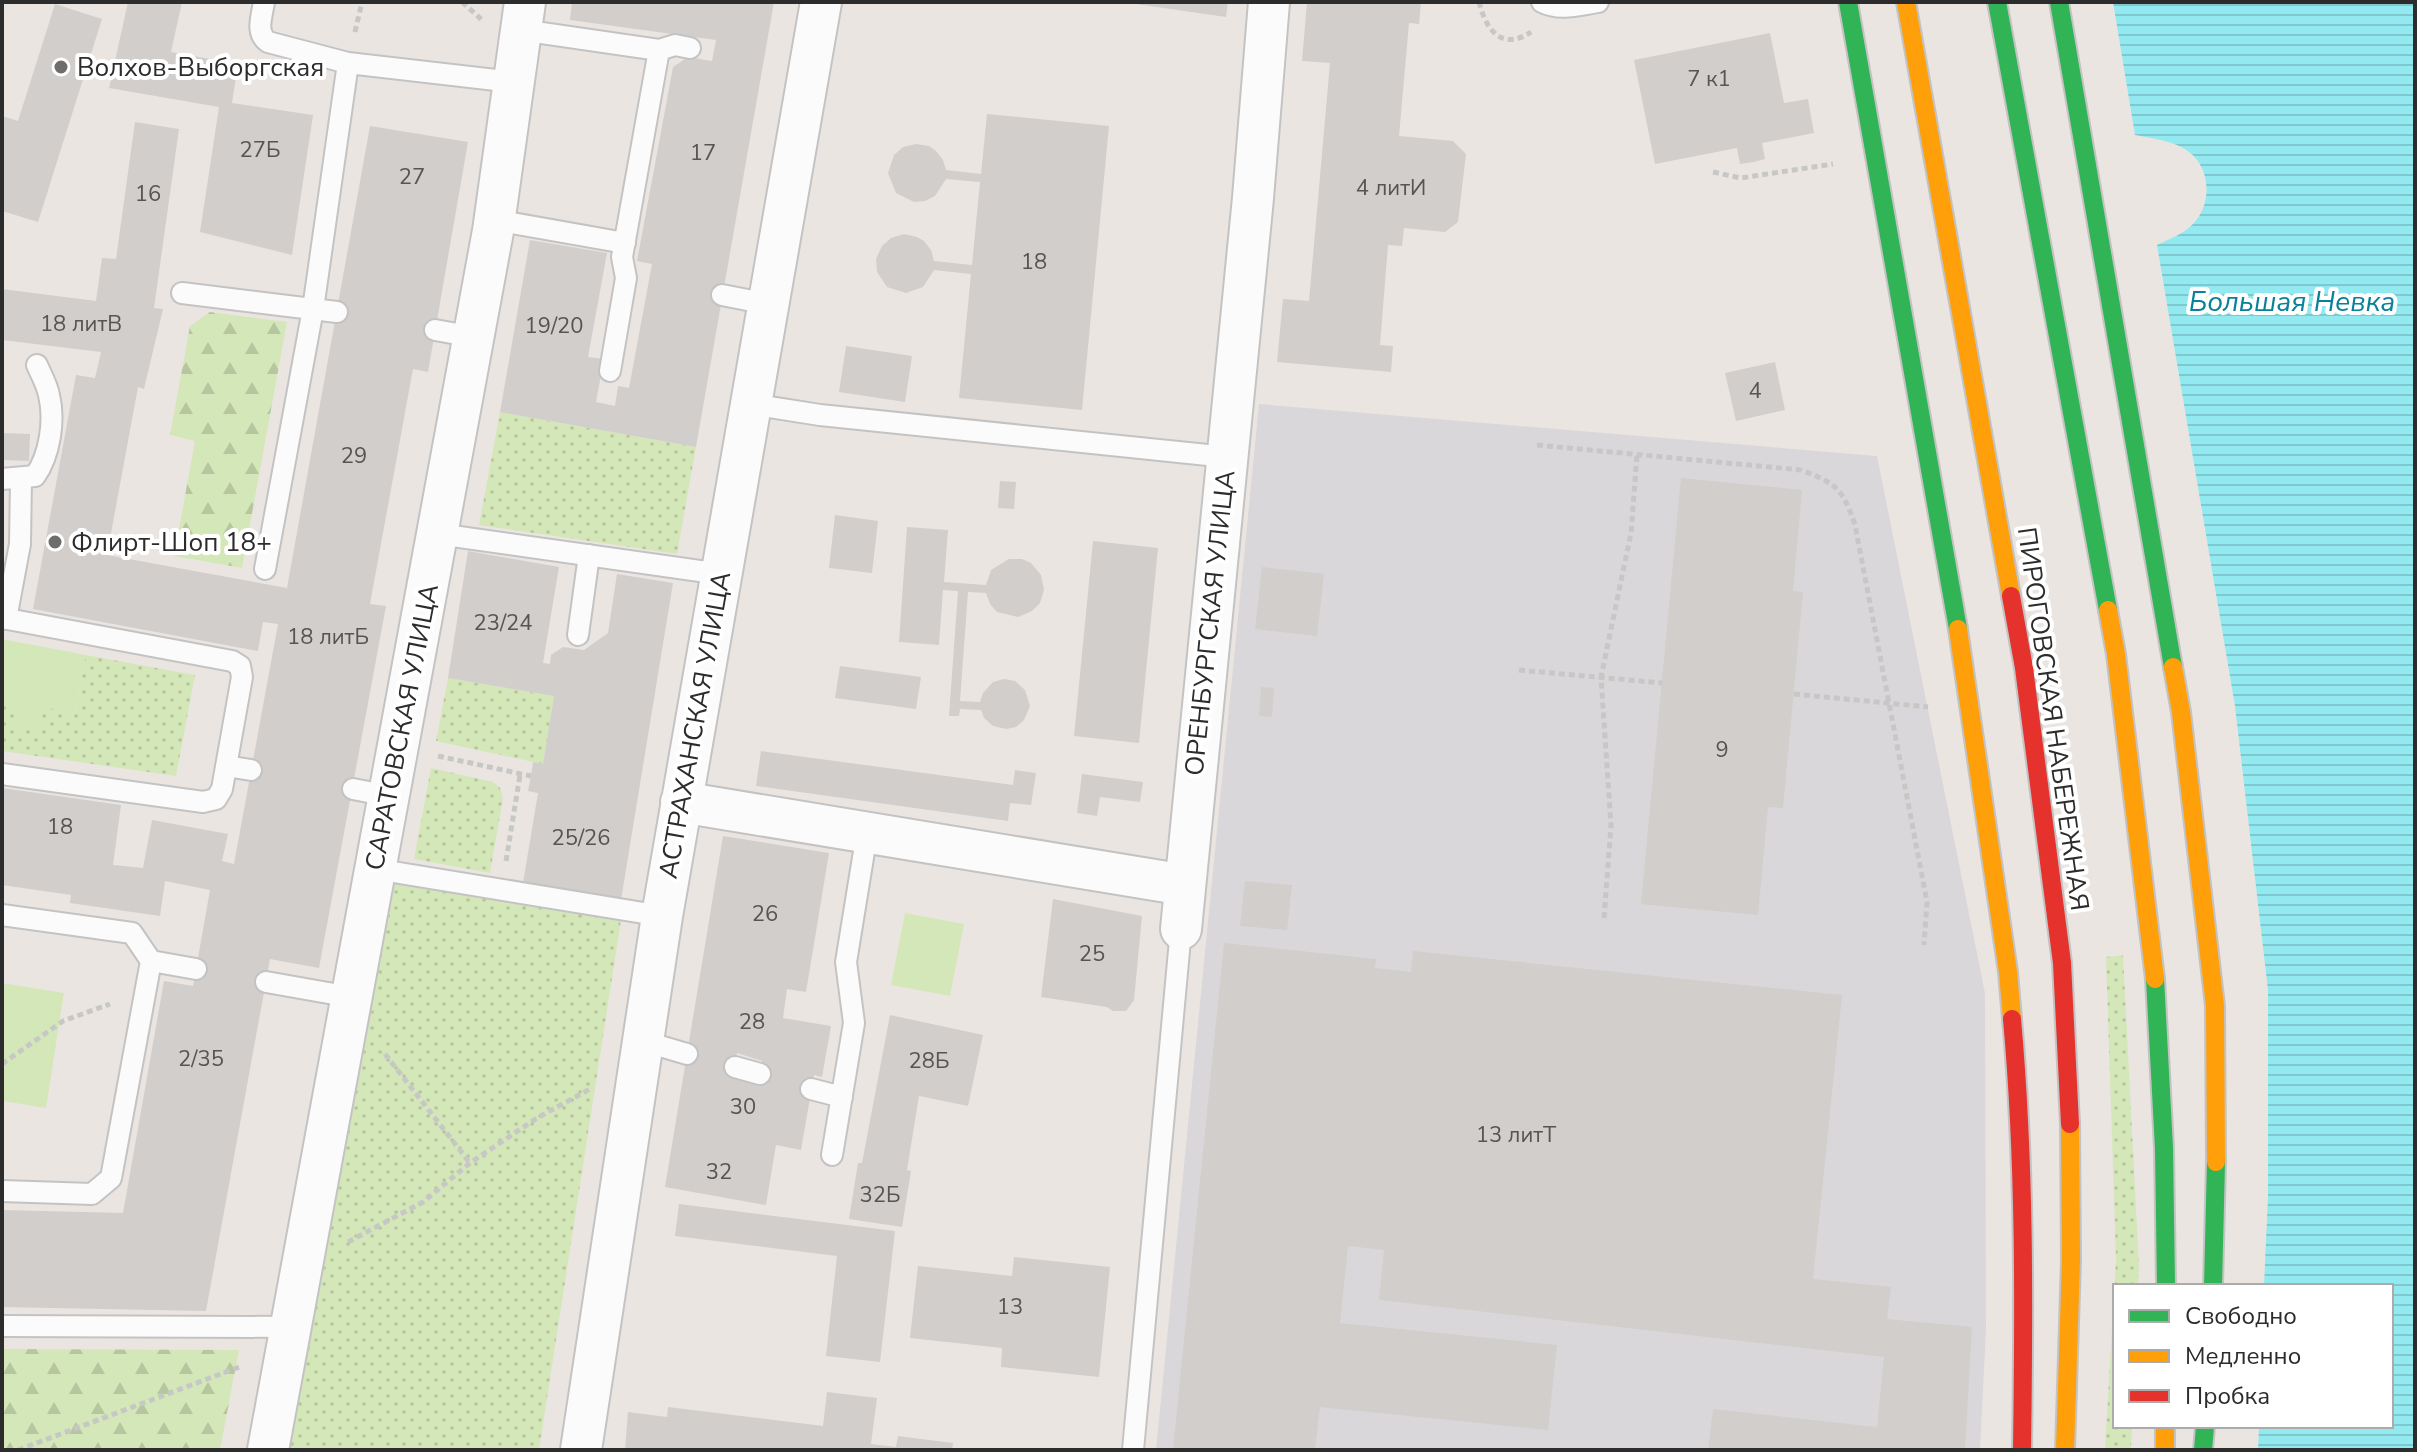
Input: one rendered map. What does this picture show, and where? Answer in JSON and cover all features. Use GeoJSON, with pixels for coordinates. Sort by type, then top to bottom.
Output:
{"type":"FeatureCollection","features":[{"type":"Feature","properties":{"kind":"main road"},"geometry":{"type":"LineString","coordinates":[[1848,2],[1966,677],[2008,972],[2018,1087],[2025,1263],[2022,1450]]}},
{"type":"Feature","properties":{"kind":"main road","name":"ПИРОГОВСКАЯ НАБЕРЕЖНАЯ"},"geometry":{"type":"LineString","coordinates":[[1906,2],[2024,668],[2062,963],[2070,1085],[2071,1245],[2065,1450]]}},
{"type":"Feature","properties":{"kind":"main road"},"geometry":{"type":"LineString","coordinates":[[1997,2],[2116,654],[2154,951],[2164,1148],[2166,1284]]}},
{"type":"Feature","properties":{"kind":"main road"},"geometry":{"type":"LineString","coordinates":[[2059,2],[2181,712],[2215,1006],[2213,1284]]}},
{"type":"Feature","properties":{"kind":"main road"},"geometry":{"type":"LineString","coordinates":[[2165,1428],[2165,1450]]}},
{"type":"Feature","properties":{"kind":"main road"},"geometry":{"type":"LineString","coordinates":[[2203,1450],[2205,1428]]}},
{"type":"Feature","properties":{"kind":"street","name":"АСТРАХАНСКАЯ УЛИЦА"},"geometry":{"type":"LineString","coordinates":[[581,1450],[662,916],[821,2]]}},
{"type":"Feature","properties":{"kind":"street","name":"ОРЕНБУРГСКАЯ УЛИЦА"},"geometry":{"type":"LineString","coordinates":[[1181,929],[1253,198],[1269,2]]}},
{"type":"Feature","properties":{"kind":"street","name":"САРАТОВСКАЯ УЛИЦА"},"geometry":{"type":"LineString","coordinates":[[268,1450],[375,869],[371,793],[438,534],[495,220],[513,82],[513,20]]}},
{"type":"Feature","properties":{"kind":"street"},"geometry":{"type":"LineString","coordinates":[[681,802],[1185,885]]}},
{"type":"Feature","properties":{"kind":"lane"},"geometry":{"type":"LineString","coordinates":[[264,2],[260,31],[262,38],[268,42],[348,63],[513,82]]}},
{"type":"Feature","properties":{"kind":"lane"},"geometry":{"type":"LineString","coordinates":[[1542,2],[1564,8],[1598,2]]}},
{"type":"Feature","properties":{"kind":"lane"},"geometry":{"type":"LineString","coordinates":[[513,20],[659,50],[675,45],[690,48]]}},
{"type":"Feature","properties":{"kind":"lane"},"geometry":{"type":"LineString","coordinates":[[610,371],[626,278],[622,257],[659,50]]}},
{"type":"Feature","properties":{"kind":"lane"},"geometry":{"type":"LineString","coordinates":[[265,569],[313,309],[348,63]]}},
{"type":"Feature","properties":{"kind":"lane"},"geometry":{"type":"LineString","coordinates":[[495,220],[625,243]]}},
{"type":"Feature","properties":{"kind":"lane"},"geometry":{"type":"LineString","coordinates":[[626,278],[647,282]]}},
{"type":"Feature","properties":{"kind":"lane"},"geometry":{"type":"LineString","coordinates":[[182,293],[337,312]]}},
{"type":"Feature","properties":{"kind":"lane"},"geometry":{"type":"LineString","coordinates":[[722,295],[768,304]]}},
{"type":"Feature","properties":{"kind":"lane"},"geometry":{"type":"LineString","coordinates":[[435,330],[474,337]]}},
{"type":"Feature","properties":{"kind":"lane"},"geometry":{"type":"LineString","coordinates":[[2,774],[203,802],[216,799],[222,789],[242,677],[240,666],[232,661],[4,618],[20,544],[11,479],[35,476],[44,464],[51,424],[49,394],[37,365]]}},
{"type":"Feature","properties":{"kind":"lane"},"geometry":{"type":"LineString","coordinates":[[751,404],[820,415],[1227,457]]}},
{"type":"Feature","properties":{"kind":"lane"},"geometry":{"type":"LineString","coordinates":[[438,534],[721,574]]}},
{"type":"Feature","properties":{"kind":"lane"},"geometry":{"type":"LineString","coordinates":[[578,635],[589,555]]}},
{"type":"Feature","properties":{"kind":"lane"},"geometry":{"type":"LineString","coordinates":[[226,766],[251,770]]}},
{"type":"Feature","properties":{"kind":"lane"},"geometry":{"type":"LineString","coordinates":[[832,1155],[854,1023],[846,962],[867,833]]}},
{"type":"Feature","properties":{"kind":"lane"},"geometry":{"type":"LineString","coordinates":[[375,869],[662,916]]}},
{"type":"Feature","properties":{"kind":"lane"},"geometry":{"type":"LineString","coordinates":[[2,915],[132,933],[151,961],[111,1178],[92,1194],[2,1191]]}},
{"type":"Feature","properties":{"kind":"lane","name":"ОРЕНБУРГСКАЯ УЛИЦА"},"geometry":{"type":"LineString","coordinates":[[1133,1450],[1181,929]]}},
{"type":"Feature","properties":{"kind":"lane"},"geometry":{"type":"LineString","coordinates":[[151,961],[196,969]]}},
{"type":"Feature","properties":{"kind":"lane"},"geometry":{"type":"LineString","coordinates":[[266,982],[350,1002]]}},
{"type":"Feature","properties":{"kind":"lane"},"geometry":{"type":"LineString","coordinates":[[643,1041],[687,1054]]}},
{"type":"Feature","properties":{"kind":"lane"},"geometry":{"type":"LineString","coordinates":[[735,1067],[760,1074]]}},
{"type":"Feature","properties":{"kind":"lane"},"geometry":{"type":"LineString","coordinates":[[811,1089],[842,1097]]}},
{"type":"Feature","properties":{"kind":"lane"},"geometry":{"type":"LineString","coordinates":[[2,1326],[291,1327]]}},
{"type":"Feature","properties":{"kind":"path"},"geometry":{"type":"LineString","coordinates":[[462,2],[513,20]]}},
{"type":"Feature","properties":{"kind":"path"},"geometry":{"type":"LineString","coordinates":[[1479,2],[1486,26],[1495,34],[1516,39],[1535,29]]}},
{"type":"Feature","properties":{"kind":"path"},"geometry":{"type":"LineString","coordinates":[[1713,172],[1741,178],[1816,166]]}},
{"type":"Feature","properties":{"kind":"path"},"geometry":{"type":"LineString","coordinates":[[1537,445],[1801,470],[1828,480],[1847,500],[1855,525],[1927,902],[1924,945]]}},
{"type":"Feature","properties":{"kind":"path"},"geometry":{"type":"LineString","coordinates":[[1604,918],[1611,826],[1601,677],[1631,533],[1637,455]]}},
{"type":"Feature","properties":{"kind":"path"},"geometry":{"type":"LineString","coordinates":[[1519,670],[1662,683]]}},
{"type":"Feature","properties":{"kind":"path"},"geometry":{"type":"LineString","coordinates":[[1794,694],[1941,709]]}},
{"type":"Feature","properties":{"kind":"path"},"geometry":{"type":"LineString","coordinates":[[426,753],[531,776]]}},
{"type":"Feature","properties":{"kind":"path"},"geometry":{"type":"LineString","coordinates":[[501,890],[520,775]]}},
{"type":"Feature","properties":{"kind":"path"},"geometry":{"type":"LineString","coordinates":[[2,1064],[63,1021],[145,991]]}},
{"type":"Feature","properties":{"kind":"path"},"geometry":{"type":"LineString","coordinates":[[350,1002],[470,1163]]}},
{"type":"Feature","properties":{"kind":"path"},"geometry":{"type":"LineString","coordinates":[[301,1268],[423,1202],[470,1163],[537,1118],[602,1083]]}},
{"type":"Feature","properties":{"kind":"path"},"geometry":{"type":"LineString","coordinates":[[18,1450],[253,1362]]}},
{"type":"Feature","properties":{"kind":"shaded area"},"geometry":{"type":"Polygon","coordinates":[[[1259,404],[1877,456],[1985,993],[1986,1329],[1980,1450],[1156,1450],[1259,404]]]}},
{"type":"Feature","properties":{"kind":"green space"},"geometry":{"type":"Polygon","coordinates":[[[210,312],[287,322],[242,568],[174,556],[195,441],[170,435],[190,326],[210,312]]]}},
{"type":"Feature","properties":{"kind":"green space"},"geometry":{"type":"Polygon","coordinates":[[[500,412],[696,447],[677,554],[479,525],[500,412]]]}},
{"type":"Feature","properties":{"kind":"green space"},"geometry":{"type":"Polygon","coordinates":[[[2,639],[86,655],[75,713],[44,707],[39,731],[14,726],[19,703],[2,700],[2,639]]]}},
{"type":"Feature","properties":{"kind":"green space"},"geometry":{"type":"Polygon","coordinates":[[[86,655],[195,675],[176,776],[2,751],[2,700],[19,703],[15,726],[39,730],[44,707],[75,713],[86,655]]]}},
{"type":"Feature","properties":{"kind":"green space"},"geometry":{"type":"Polygon","coordinates":[[[448,678],[554,696],[543,764],[436,741],[448,678]]]}},
{"type":"Feature","properties":{"kind":"green space"},"geometry":{"type":"Polygon","coordinates":[[[431,768],[493,782],[500,788],[503,798],[490,873],[414,859],[431,768]]]}},
{"type":"Feature","properties":{"kind":"green space"},"geometry":{"type":"Polygon","coordinates":[[[395,882],[621,920],[539,1450],[288,1450],[395,882]]]}},
{"type":"Feature","properties":{"kind":"green space"},"geometry":{"type":"Polygon","coordinates":[[[905,913],[964,924],[950,996],[891,985],[905,913]]]}},
{"type":"Feature","properties":{"kind":"green space"},"geometry":{"type":"Polygon","coordinates":[[[2123,955],[2138,1284],[2115,1284],[2106,957],[2123,955]]]}},
{"type":"Feature","properties":{"kind":"green space"},"geometry":{"type":"Polygon","coordinates":[[[2,983],[64,993],[46,1108],[2,1101],[2,983]]]}},
{"type":"Feature","properties":{"kind":"green space"},"geometry":{"type":"Polygon","coordinates":[[[2113,1311],[2113,1428],[2132,1428],[2131,1450],[2105,1450],[2113,1311]]]}},
{"type":"Feature","properties":{"kind":"green space"},"geometry":{"type":"Polygon","coordinates":[[[2,1349],[239,1350],[220,1450],[2,1450],[2,1349]]]}},
{"type":"Feature","properties":{"kind":"water","name":"Большая Невка"},"geometry":{"type":"Polygon","coordinates":[[[2113,2],[2415,2],[2415,1450],[2258,1450],[2259,1428],[2393,1428],[2393,1284],[2264,1284],[2268,1196],[2268,990],[2235,706],[2157,245],[2194,223],[2205,204],[2206,182],[2199,163],[2183,148],[2135,135],[2113,2]]]}},
{"type":"Feature","properties":{"kind":"building"},"geometry":{"type":"Polygon","coordinates":[[[128,2],[182,2],[171,52],[238,64],[232,103],[313,115],[292,255],[200,232],[219,107],[109,88],[128,2]]]}},
{"type":"Feature","properties":{"kind":"building"},"geometry":{"type":"Polygon","coordinates":[[[572,2],[774,2],[696,447],[500,412],[530,240],[607,253],[588,357],[604,359],[596,402],[615,406],[618,386],[629,388],[652,264],[637,261],[673,67],[688,57],[712,61],[716,40],[570,20],[572,2]]]}},
{"type":"Feature","properties":{"kind":"building"},"geometry":{"type":"Polygon","coordinates":[[[1122,2],[1228,2],[1226,17],[1122,2]]]}},
{"type":"Feature","properties":{"kind":"building"},"geometry":{"type":"Polygon","coordinates":[[[1307,2],[1421,2],[1419,24],[1409,23],[1399,136],[1453,141],[1466,154],[1458,222],[1445,232],[1404,228],[1402,246],[1388,245],[1380,345],[1393,346],[1391,372],[1277,362],[1283,299],[1309,301],[1330,63],[1302,61],[1307,2]]]}},
{"type":"Feature","properties":{"kind":"building","name":"Волхов-Выборгская"},"geometry":{"type":"Polygon","coordinates":[[[55,4],[102,19],[38,222],[2,211],[2,116],[18,121],[55,4]]]}},
{"type":"Feature","properties":{"kind":"building"},"geometry":{"type":"Polygon","coordinates":[[[1770,33],[1784,103],[1808,99],[1814,133],[1762,143],[1765,159],[1753,162],[1740,164],[1737,148],[1655,164],[1634,60],[1770,33]]]}},
{"type":"Feature","properties":{"kind":"building"},"geometry":{"type":"Polygon","coordinates":[[[987,114],[1109,126],[1082,410],[959,398],[971,274],[934,270],[923,287],[906,293],[887,287],[877,272],[876,259],[882,246],[891,238],[904,234],[924,241],[934,261],[972,265],[980,182],[946,179],[935,196],[914,202],[896,193],[888,173],[894,155],[903,147],[916,144],[929,146],[936,151],[946,170],[981,174],[987,114]]]}},
{"type":"Feature","properties":{"kind":"building"},"geometry":{"type":"Polygon","coordinates":[[[135,122],[179,129],[154,308],[163,309],[144,389],[138,387],[107,555],[287,588],[370,126],[468,142],[428,372],[413,369],[370,604],[386,606],[319,968],[270,959],[206,1311],[2,1307],[2,1210],[123,1213],[164,981],[193,986],[210,890],[165,881],[160,916],[70,903],[71,895],[2,885],[2,788],[121,805],[113,865],[143,868],[152,820],[228,834],[222,861],[234,864],[278,624],[263,622],[258,651],[33,609],[76,375],[95,378],[101,352],[2,340],[2,289],[96,301],[102,258],[116,259],[135,122]]]}},
{"type":"Feature","properties":{"kind":"building"},"geometry":{"type":"Polygon","coordinates":[[[846,346],[912,356],[905,402],[839,392],[846,346]]]}},
{"type":"Feature","properties":{"kind":"building"},"geometry":{"type":"Polygon","coordinates":[[[1775,362],[1785,410],[1736,421],[1725,373],[1775,362]]]}},
{"type":"Feature","properties":{"kind":"building"},"geometry":{"type":"Polygon","coordinates":[[[2,433],[30,434],[29,461],[2,460],[2,433]]]}},
{"type":"Feature","properties":{"kind":"building"},"geometry":{"type":"Polygon","coordinates":[[[1681,478],[1802,490],[1793,591],[1803,592],[1783,808],[1768,807],[1758,915],[1641,904],[1681,478]]]}},
{"type":"Feature","properties":{"kind":"building"},"geometry":{"type":"Polygon","coordinates":[[[1000,481],[1016,482],[1014,509],[998,508],[1000,481]]]}},
{"type":"Feature","properties":{"kind":"building"},"geometry":{"type":"Polygon","coordinates":[[[835,515],[878,521],[872,573],[829,568],[835,515]]]}},
{"type":"Feature","properties":{"kind":"building"},"geometry":{"type":"Polygon","coordinates":[[[907,527],[948,530],[944,582],[986,585],[991,570],[1009,559],[1031,563],[1041,575],[1044,590],[1040,603],[1032,611],[1018,617],[997,612],[986,593],[968,592],[960,701],[980,702],[993,682],[1004,679],[1015,681],[1025,690],[1030,706],[1024,720],[1016,727],[1006,729],[993,726],[981,710],[960,709],[959,716],[949,716],[958,591],[943,590],[939,645],[899,642],[907,527]]]}},
{"type":"Feature","properties":{"kind":"building"},"geometry":{"type":"Polygon","coordinates":[[[1093,541],[1158,548],[1139,743],[1074,736],[1093,541]]]}},
{"type":"Feature","properties":{"kind":"building"},"geometry":{"type":"Polygon","coordinates":[[[468,551],[559,567],[543,663],[550,664],[551,655],[563,647],[584,650],[608,633],[617,574],[673,583],[621,900],[523,883],[538,793],[528,791],[533,762],[543,764],[554,696],[448,678],[468,551]]]}},
{"type":"Feature","properties":{"kind":"building"},"geometry":{"type":"Polygon","coordinates":[[[1262,567],[1324,574],[1317,636],[1255,629],[1262,567]]]}},
{"type":"Feature","properties":{"kind":"building"},"geometry":{"type":"Polygon","coordinates":[[[840,666],[921,677],[916,709],[835,698],[840,666]]]}},
{"type":"Feature","properties":{"kind":"building"},"geometry":{"type":"Polygon","coordinates":[[[1261,687],[1274,688],[1272,717],[1259,716],[1261,687]]]}},
{"type":"Feature","properties":{"kind":"building"},"geometry":{"type":"Polygon","coordinates":[[[761,751],[1013,785],[1015,770],[1036,773],[1031,805],[1010,803],[1008,821],[756,786],[761,751]]]}},
{"type":"Feature","properties":{"kind":"building"},"geometry":{"type":"Polygon","coordinates":[[[1082,774],[1143,782],[1140,802],[1100,797],[1097,816],[1077,813],[1082,774]]]}},
{"type":"Feature","properties":{"kind":"building"},"geometry":{"type":"Polygon","coordinates":[[[723,836],[829,853],[806,992],[787,989],[783,1018],[831,1026],[822,1077],[814,1075],[801,1150],[776,1145],[766,1205],[665,1187],[723,836]],[[737,1053],[733,1078],[758,1085],[762,1061],[737,1053]]]}},
{"type":"Feature","properties":{"kind":"building"},"geometry":{"type":"Polygon","coordinates":[[[1245,881],[1292,885],[1287,930],[1240,926],[1245,881]]]}},
{"type":"Feature","properties":{"kind":"building"},"geometry":{"type":"Polygon","coordinates":[[[1053,899],[1142,916],[1134,1000],[1126,1011],[1041,997],[1053,899]]]}},
{"type":"Feature","properties":{"kind":"building"},"geometry":{"type":"Polygon","coordinates":[[[1224,943],[1376,959],[1375,968],[1411,972],[1413,951],[1842,995],[1813,1279],[1891,1287],[1887,1319],[1972,1327],[1965,1450],[1708,1450],[1713,1409],[1877,1427],[1884,1357],[1379,1300],[1384,1250],[1348,1246],[1340,1323],[1557,1345],[1548,1430],[1320,1407],[1315,1450],[1173,1450],[1224,943]]]}},
{"type":"Feature","properties":{"kind":"building"},"geometry":{"type":"Polygon","coordinates":[[[890,1015],[983,1035],[968,1106],[919,1096],[902,1227],[849,1219],[890,1015]]]}},
{"type":"Feature","properties":{"kind":"building"},"geometry":{"type":"Polygon","coordinates":[[[679,1204],[895,1231],[880,1362],[826,1356],[837,1256],[675,1236],[679,1204]]]}},
{"type":"Feature","properties":{"kind":"building"},"geometry":{"type":"Polygon","coordinates":[[[1014,1257],[1110,1267],[1099,1377],[1001,1367],[1002,1348],[910,1338],[918,1266],[1012,1276],[1014,1257]]]}},
{"type":"Feature","properties":{"kind":"building"},"geometry":{"type":"Polygon","coordinates":[[[827,1392],[877,1398],[871,1444],[896,1447],[898,1436],[953,1443],[952,1450],[625,1450],[628,1412],[667,1417],[668,1407],[823,1426],[827,1392]]]}},
{"type":"Feature","properties":{"kind":"traffic: fast"},"geometry":{"type":"LineString","coordinates":[[1848,2],[1958,629]]}},
{"type":"Feature","properties":{"kind":"traffic: fast"},"geometry":{"type":"LineString","coordinates":[[1997,2],[2108,610]]}},
{"type":"Feature","properties":{"kind":"traffic: fast"},"geometry":{"type":"LineString","coordinates":[[2059,2],[2173,667]]}},
{"type":"Feature","properties":{"kind":"traffic: fast"},"geometry":{"type":"LineString","coordinates":[[2155,979],[2164,1148],[2166,1284]]}},
{"type":"Feature","properties":{"kind":"traffic: fast"},"geometry":{"type":"LineString","coordinates":[[2213,1284],[2216,1162]]}},
{"type":"Feature","properties":{"kind":"traffic: fast"},"geometry":{"type":"LineString","coordinates":[[2203,1450],[2205,1428]]}},
{"type":"Feature","properties":{"kind":"traffic: slow"},"geometry":{"type":"LineString","coordinates":[[1906,2],[2011,596]]}},
{"type":"Feature","properties":{"kind":"traffic: slow"},"geometry":{"type":"LineString","coordinates":[[2108,610],[2155,979]]}},
{"type":"Feature","properties":{"kind":"traffic: slow"},"geometry":{"type":"LineString","coordinates":[[1958,629],[2008,972],[2012,1019]]}},
{"type":"Feature","properties":{"kind":"traffic: slow"},"geometry":{"type":"LineString","coordinates":[[2173,667],[2181,712],[2215,1006],[2216,1162]]}},
{"type":"Feature","properties":{"kind":"traffic: slow"},"geometry":{"type":"LineString","coordinates":[[2065,1450],[2071,1260],[2070,1124]]}},
{"type":"Feature","properties":{"kind":"traffic: slow"},"geometry":{"type":"LineString","coordinates":[[2165,1428],[2165,1450]]}},
{"type":"Feature","properties":{"kind":"traffic: jam"},"geometry":{"type":"LineString","coordinates":[[2011,596],[2024,668],[2062,963],[2070,1124]]}},
{"type":"Feature","properties":{"kind":"traffic: jam"},"geometry":{"type":"LineString","coordinates":[[2012,1019],[2021,1181],[2022,1450]]}},
{"type":"Feature","properties":{"kind":"place","name":"Волхов-Выборгская"},"geometry":{"type":"Point","coordinates":[61,67]}},
{"type":"Feature","properties":{"kind":"place","name":"Флирт-Шоп 18+"},"geometry":{"type":"Point","coordinates":[55,542]}}]}
